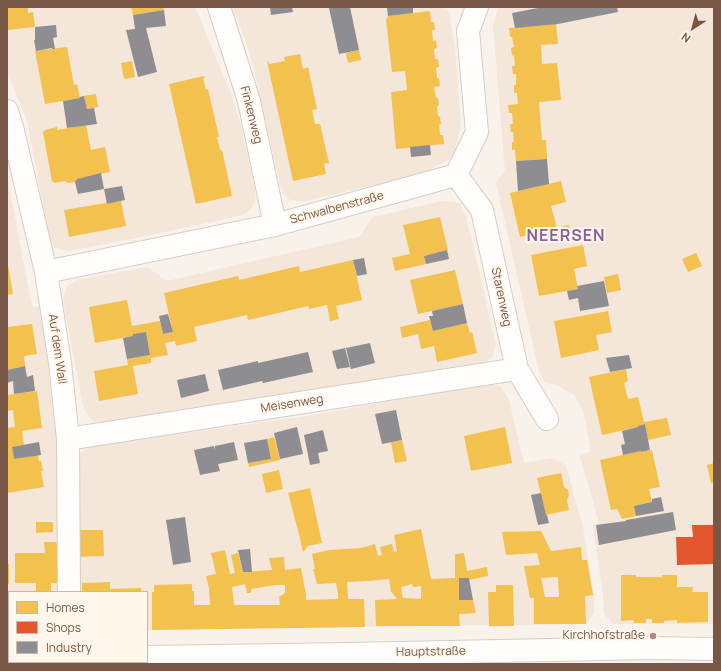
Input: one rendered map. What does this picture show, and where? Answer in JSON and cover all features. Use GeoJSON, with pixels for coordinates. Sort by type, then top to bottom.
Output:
{"type":"FeatureCollection","features":[{"type":"Feature","properties":{"kind":"street","name":"Finkenweg"},"geometry":{"type":"LineString","coordinates":[[219,7],[249,101],[275,226]]}},
{"type":"Feature","properties":{"kind":"street"},"geometry":{"type":"LineString","coordinates":[[456,175],[477,132],[468,31],[477,7]]}},
{"type":"Feature","properties":{"kind":"street","name":"Auf dem Wall"},"geometry":{"type":"LineString","coordinates":[[7,111],[46,272],[60,363],[68,438],[69,591]]}},
{"type":"Feature","properties":{"kind":"street","name":"Schwalbenstraße"},"geometry":{"type":"LineString","coordinates":[[46,272],[275,226],[456,175]]}},
{"type":"Feature","properties":{"kind":"street","name":"Starenweg"},"geometry":{"type":"LineString","coordinates":[[456,175],[482,210],[517,370],[547,419]]}},
{"type":"Feature","properties":{"kind":"street","name":"Meisenweg"},"geometry":{"type":"LineString","coordinates":[[68,438],[517,370]]}},
{"type":"Feature","properties":{"kind":"street","name":"Hauptstraße"},"geometry":{"type":"LineString","coordinates":[[148,657],[652,648],[714,649]]}},
{"type":"Feature","properties":{"kind":"shaded area"},"geometry":{"type":"Polygon","coordinates":[[[7,7],[195,7],[231,94],[240,121],[256,195],[253,207],[243,215],[142,237],[68,251],[55,248],[49,238],[27,120],[7,73],[7,7]]]}},
{"type":"Feature","properties":{"kind":"shaded area"},"geometry":{"type":"Polygon","coordinates":[[[232,7],[441,7],[449,13],[455,48],[461,124],[453,157],[425,173],[301,202],[288,199],[281,189],[253,65],[245,39],[232,7]]]}},
{"type":"Feature","properties":{"kind":"shaded area"},"geometry":{"type":"Polygon","coordinates":[[[498,7],[714,7],[714,624],[614,624],[604,614],[603,595],[593,525],[599,523],[580,456],[591,451],[583,410],[574,395],[557,385],[544,382],[539,371],[496,183],[505,171],[493,26],[498,7]]]}},
{"type":"Feature","properties":{"kind":"shaded area"},"geometry":{"type":"Polygon","coordinates":[[[7,174],[32,307],[42,306],[56,439],[59,591],[8,591],[7,632],[7,174]]]}},
{"type":"Feature","properties":{"kind":"shaded area"},"geometry":{"type":"Polygon","coordinates":[[[442,201],[459,203],[466,216],[496,344],[493,357],[480,365],[106,424],[91,420],[83,406],[63,300],[66,287],[77,280],[147,267],[167,281],[359,237],[373,217],[442,201]]]}},
{"type":"Feature","properties":{"kind":"shaded area"},"geometry":{"type":"Polygon","coordinates":[[[485,384],[500,386],[509,400],[524,463],[553,458],[566,466],[583,527],[594,595],[594,613],[586,624],[489,627],[488,625],[148,630],[148,591],[76,591],[75,467],[81,452],[93,446],[301,417],[485,384]]]}},
{"type":"Feature","properties":{"kind":"building: Homes"},"geometry":{"type":"Polygon","coordinates":[[[7,7],[28,7],[28,13],[33,12],[35,27],[7,30],[7,7]]]}},
{"type":"Feature","properties":{"kind":"building: Homes"},"geometry":{"type":"Polygon","coordinates":[[[131,7],[163,7],[164,10],[133,15],[131,7]]]}},
{"type":"Feature","properties":{"kind":"building: Homes"},"geometry":{"type":"Polygon","coordinates":[[[430,11],[431,22],[434,22],[435,30],[432,30],[433,41],[436,40],[437,48],[434,49],[435,59],[438,59],[439,67],[436,68],[437,79],[439,78],[440,86],[434,87],[439,105],[437,106],[441,124],[439,125],[440,135],[443,135],[444,144],[396,149],[391,92],[407,90],[405,71],[392,72],[386,20],[388,16],[430,11]]]}},
{"type":"Feature","properties":{"kind":"building: Homes"},"geometry":{"type":"Polygon","coordinates":[[[556,24],[558,44],[541,45],[542,64],[557,63],[561,100],[539,102],[542,140],[546,140],[547,159],[516,161],[515,150],[512,150],[512,142],[514,142],[510,124],[513,124],[512,113],[509,113],[508,105],[518,104],[517,93],[514,93],[516,74],[513,74],[512,66],[515,66],[514,55],[512,56],[511,48],[514,47],[512,37],[510,37],[509,28],[556,24]]]}},
{"type":"Feature","properties":{"kind":"building: Homes"},"geometry":{"type":"Polygon","coordinates":[[[67,47],[74,85],[77,84],[80,98],[45,104],[35,51],[67,47]]]}},
{"type":"Feature","properties":{"kind":"building: Homes"},"geometry":{"type":"Polygon","coordinates":[[[359,50],[361,60],[348,63],[346,53],[359,50]]]}},
{"type":"Feature","properties":{"kind":"building: Homes"},"geometry":{"type":"Polygon","coordinates":[[[300,54],[303,69],[308,67],[317,109],[312,110],[315,124],[320,124],[329,163],[324,164],[326,174],[293,181],[267,61],[269,64],[285,61],[284,57],[300,54]]]}},
{"type":"Feature","properties":{"kind":"building: Homes"},"geometry":{"type":"Polygon","coordinates":[[[132,61],[135,77],[124,79],[121,63],[132,61]]]}},
{"type":"Feature","properties":{"kind":"building: Homes"},"geometry":{"type":"Polygon","coordinates":[[[204,76],[205,78],[203,78],[206,90],[208,89],[219,137],[217,137],[220,150],[222,150],[232,196],[196,204],[169,84],[204,76]]]}},
{"type":"Feature","properties":{"kind":"building: Homes"},"geometry":{"type":"Polygon","coordinates":[[[96,94],[98,107],[87,109],[84,96],[96,94]]]}},
{"type":"Feature","properties":{"kind":"building: Homes"},"geometry":{"type":"Polygon","coordinates":[[[86,125],[91,150],[105,147],[110,172],[77,179],[75,182],[68,183],[65,181],[55,183],[52,181],[43,132],[45,130],[57,127],[57,130],[86,125]]]}},
{"type":"Feature","properties":{"kind":"building: Homes"},"geometry":{"type":"Polygon","coordinates":[[[561,181],[566,202],[551,206],[557,228],[520,237],[510,193],[561,181]]]}},
{"type":"Feature","properties":{"kind":"building: Homes"},"geometry":{"type":"Polygon","coordinates":[[[121,201],[126,226],[69,237],[64,210],[121,201]]]}},
{"type":"Feature","properties":{"kind":"building: Homes"},"geometry":{"type":"Polygon","coordinates":[[[440,217],[448,250],[424,256],[426,264],[395,271],[392,258],[410,254],[403,225],[440,217]]]}},
{"type":"Feature","properties":{"kind":"building: Homes"},"geometry":{"type":"Polygon","coordinates":[[[569,225],[571,235],[559,238],[557,228],[569,225]]]}},
{"type":"Feature","properties":{"kind":"building: Homes"},"geometry":{"type":"Polygon","coordinates":[[[583,245],[587,266],[574,269],[578,289],[539,296],[531,255],[583,245]]]}},
{"type":"Feature","properties":{"kind":"building: Homes"},"geometry":{"type":"Polygon","coordinates":[[[696,253],[702,266],[688,272],[682,259],[696,253]]]}},
{"type":"Feature","properties":{"kind":"building: Homes"},"geometry":{"type":"Polygon","coordinates":[[[353,260],[362,300],[336,306],[339,319],[330,321],[327,305],[309,309],[308,306],[248,320],[247,315],[194,327],[197,341],[176,346],[175,341],[165,343],[168,355],[151,358],[151,363],[133,366],[138,394],[99,401],[94,371],[128,365],[127,359],[150,355],[146,332],[95,343],[89,307],[127,300],[132,326],[160,321],[163,334],[173,332],[164,293],[238,276],[239,280],[299,266],[300,272],[353,260]]]}},
{"type":"Feature","properties":{"kind":"building: Homes"},"geometry":{"type":"Polygon","coordinates":[[[7,265],[13,294],[7,295],[7,265]]]}},
{"type":"Feature","properties":{"kind":"building: Homes"},"geometry":{"type":"Polygon","coordinates":[[[455,270],[463,304],[418,314],[410,280],[455,270]]]}},
{"type":"Feature","properties":{"kind":"building: Homes"},"geometry":{"type":"Polygon","coordinates":[[[618,274],[621,290],[607,293],[604,277],[618,274]]]}},
{"type":"Feature","properties":{"kind":"building: Homes"},"geometry":{"type":"Polygon","coordinates":[[[608,311],[612,332],[596,335],[599,350],[561,358],[554,321],[608,311]]]}},
{"type":"Feature","properties":{"kind":"building: Homes"},"geometry":{"type":"Polygon","coordinates":[[[430,320],[433,331],[467,323],[470,333],[472,332],[477,353],[437,362],[434,346],[421,349],[418,334],[402,338],[400,327],[430,320]]]}},
{"type":"Feature","properties":{"kind":"building: Homes"},"geometry":{"type":"Polygon","coordinates":[[[32,324],[37,354],[24,356],[25,366],[7,370],[7,327],[32,324]]]}},
{"type":"Feature","properties":{"kind":"building: Homes"},"geometry":{"type":"Polygon","coordinates":[[[626,369],[628,381],[624,383],[628,399],[638,397],[644,422],[667,418],[671,435],[648,440],[645,424],[602,435],[589,377],[626,369]]]}},
{"type":"Feature","properties":{"kind":"building: Homes"},"geometry":{"type":"Polygon","coordinates":[[[37,391],[42,428],[22,431],[24,445],[12,447],[14,459],[38,455],[43,471],[41,471],[44,487],[7,493],[7,428],[15,427],[13,410],[7,411],[7,395],[37,391]]]}},
{"type":"Feature","properties":{"kind":"building: Homes"},"geometry":{"type":"Polygon","coordinates":[[[505,427],[512,463],[471,471],[464,436],[505,427]]]}},
{"type":"Feature","properties":{"kind":"building: Homes"},"geometry":{"type":"Polygon","coordinates":[[[274,437],[280,460],[249,467],[248,463],[271,459],[267,439],[274,437]]]}},
{"type":"Feature","properties":{"kind":"building: Homes"},"geometry":{"type":"Polygon","coordinates":[[[402,440],[407,461],[395,463],[391,442],[402,440]]]}},
{"type":"Feature","properties":{"kind":"building: Homes"},"geometry":{"type":"Polygon","coordinates":[[[652,450],[660,487],[649,489],[652,502],[634,506],[636,516],[622,519],[617,509],[611,510],[600,460],[652,450]]]}},
{"type":"Feature","properties":{"kind":"building: Homes"},"geometry":{"type":"Polygon","coordinates":[[[714,463],[714,483],[711,483],[707,465],[714,463]]]}},
{"type":"Feature","properties":{"kind":"building: Homes"},"geometry":{"type":"Polygon","coordinates":[[[279,470],[283,489],[266,493],[262,474],[279,470]]]}},
{"type":"Feature","properties":{"kind":"building: Homes"},"geometry":{"type":"Polygon","coordinates":[[[561,473],[564,487],[568,490],[569,495],[567,500],[569,510],[546,515],[537,478],[561,473]]]}},
{"type":"Feature","properties":{"kind":"building: Homes"},"geometry":{"type":"Polygon","coordinates":[[[310,488],[322,543],[308,546],[303,552],[288,493],[310,488]]]}},
{"type":"Feature","properties":{"kind":"building: Homes"},"geometry":{"type":"Polygon","coordinates":[[[36,522],[53,522],[53,532],[36,533],[36,522]]]}},
{"type":"Feature","properties":{"kind":"building: Homes"},"geometry":{"type":"Polygon","coordinates":[[[421,529],[431,579],[455,578],[455,554],[464,553],[467,571],[487,567],[488,576],[469,580],[469,578],[459,578],[459,600],[473,600],[476,613],[459,614],[460,626],[376,626],[375,600],[397,599],[391,591],[389,579],[347,582],[348,599],[364,599],[365,627],[152,630],[152,592],[154,592],[154,585],[192,584],[192,591],[194,591],[194,605],[210,605],[209,588],[206,576],[216,574],[211,553],[225,550],[230,574],[235,573],[231,555],[238,553],[243,572],[272,570],[269,558],[284,557],[285,570],[301,568],[306,600],[338,599],[336,583],[317,584],[313,569],[315,569],[312,554],[329,550],[361,548],[375,544],[378,556],[382,555],[380,547],[392,544],[394,552],[397,551],[394,535],[421,529]],[[245,584],[232,587],[234,605],[280,605],[279,597],[285,593],[285,585],[275,585],[251,589],[251,593],[247,593],[245,584]],[[412,584],[401,587],[403,598],[421,599],[421,586],[413,587],[412,584]]]}},
{"type":"Feature","properties":{"kind":"building: Homes"},"geometry":{"type":"Polygon","coordinates":[[[76,530],[103,530],[104,556],[76,557],[76,530]]]}},
{"type":"Feature","properties":{"kind":"building: Homes"},"geometry":{"type":"Polygon","coordinates":[[[541,531],[551,551],[581,547],[582,560],[587,560],[593,595],[585,596],[586,624],[534,624],[534,598],[530,598],[524,566],[540,565],[537,553],[506,555],[502,532],[541,531]],[[558,577],[541,578],[545,597],[559,597],[558,577]]]}},
{"type":"Feature","properties":{"kind":"building: Homes"},"geometry":{"type":"Polygon","coordinates":[[[44,542],[58,542],[59,583],[51,583],[51,591],[36,591],[36,583],[15,583],[15,553],[45,553],[44,542]]]}},
{"type":"Feature","properties":{"kind":"building: Homes"},"geometry":{"type":"Polygon","coordinates":[[[7,564],[9,564],[9,584],[7,584],[7,564]]]}},
{"type":"Feature","properties":{"kind":"building: Homes"},"geometry":{"type":"Polygon","coordinates":[[[621,575],[636,575],[636,577],[662,577],[662,575],[677,575],[677,587],[693,587],[692,592],[708,592],[708,622],[677,623],[677,620],[664,621],[664,623],[652,623],[652,619],[646,619],[646,623],[634,623],[634,620],[621,621],[621,575]]]}},
{"type":"Feature","properties":{"kind":"building: Homes"},"geometry":{"type":"Polygon","coordinates":[[[110,582],[110,589],[141,588],[141,591],[82,591],[82,583],[110,582]]]}},
{"type":"Feature","properties":{"kind":"building: Homes"},"geometry":{"type":"Polygon","coordinates":[[[496,585],[513,585],[514,626],[489,626],[488,592],[496,592],[496,585]]]}},
{"type":"Feature","properties":{"kind":"building: Shops"},"geometry":{"type":"Polygon","coordinates":[[[692,525],[714,525],[714,564],[677,565],[676,537],[693,537],[692,525]]]}},
{"type":"Feature","properties":{"kind":"building: Industry"},"geometry":{"type":"Polygon","coordinates":[[[270,7],[292,7],[293,12],[271,15],[270,7]]]}},
{"type":"Feature","properties":{"kind":"building: Industry"},"geometry":{"type":"Polygon","coordinates":[[[350,7],[359,50],[339,54],[329,8],[350,7]]]}},
{"type":"Feature","properties":{"kind":"building: Industry"},"geometry":{"type":"Polygon","coordinates":[[[387,7],[413,7],[413,13],[388,16],[387,7]]]}},
{"type":"Feature","properties":{"kind":"building: Industry"},"geometry":{"type":"Polygon","coordinates":[[[543,7],[617,7],[618,12],[558,24],[515,28],[512,13],[543,7]]]}},
{"type":"Feature","properties":{"kind":"building: Industry"},"geometry":{"type":"Polygon","coordinates":[[[164,10],[166,26],[146,28],[157,72],[138,77],[126,30],[135,29],[133,15],[164,10]]]}},
{"type":"Feature","properties":{"kind":"building: Industry"},"geometry":{"type":"Polygon","coordinates":[[[56,25],[57,37],[53,38],[55,49],[52,48],[36,51],[34,40],[35,27],[56,25]]]}},
{"type":"Feature","properties":{"kind":"building: Industry"},"geometry":{"type":"Polygon","coordinates":[[[84,96],[87,109],[94,108],[97,124],[67,128],[63,101],[84,96]]]}},
{"type":"Feature","properties":{"kind":"building: Industry"},"geometry":{"type":"Polygon","coordinates":[[[430,145],[431,155],[411,157],[410,147],[430,145]]]}},
{"type":"Feature","properties":{"kind":"building: Industry"},"geometry":{"type":"Polygon","coordinates":[[[547,159],[549,184],[518,191],[516,161],[547,159]]]}},
{"type":"Feature","properties":{"kind":"building: Industry"},"geometry":{"type":"Polygon","coordinates":[[[101,173],[104,189],[78,194],[75,182],[77,179],[101,173]]]}},
{"type":"Feature","properties":{"kind":"building: Industry"},"geometry":{"type":"Polygon","coordinates":[[[122,186],[125,200],[107,204],[104,189],[122,186]]]}},
{"type":"Feature","properties":{"kind":"building: Industry"},"geometry":{"type":"Polygon","coordinates":[[[557,228],[559,238],[535,243],[533,233],[557,228]]]}},
{"type":"Feature","properties":{"kind":"building: Industry"},"geometry":{"type":"Polygon","coordinates":[[[447,250],[449,259],[426,264],[424,256],[447,250]]]}},
{"type":"Feature","properties":{"kind":"building: Industry"},"geometry":{"type":"Polygon","coordinates":[[[364,258],[367,274],[357,276],[353,260],[364,258]]]}},
{"type":"Feature","properties":{"kind":"building: Industry"},"geometry":{"type":"Polygon","coordinates":[[[604,281],[609,306],[580,311],[578,298],[569,300],[567,291],[578,289],[577,286],[604,281]]]}},
{"type":"Feature","properties":{"kind":"building: Industry"},"geometry":{"type":"Polygon","coordinates":[[[463,304],[467,323],[433,331],[429,316],[433,316],[432,311],[463,304]]]}},
{"type":"Feature","properties":{"kind":"building: Industry"},"geometry":{"type":"Polygon","coordinates":[[[168,314],[173,332],[163,334],[159,316],[168,314]]]}},
{"type":"Feature","properties":{"kind":"building: Industry"},"geometry":{"type":"Polygon","coordinates":[[[146,332],[150,355],[127,359],[123,338],[133,336],[133,334],[146,332]]]}},
{"type":"Feature","properties":{"kind":"building: Industry"},"geometry":{"type":"Polygon","coordinates":[[[370,343],[375,363],[351,369],[346,348],[370,343]]]}},
{"type":"Feature","properties":{"kind":"building: Industry"},"geometry":{"type":"Polygon","coordinates":[[[345,348],[350,367],[337,369],[332,351],[345,348]]]}},
{"type":"Feature","properties":{"kind":"building: Industry"},"geometry":{"type":"Polygon","coordinates":[[[308,352],[313,372],[223,390],[218,370],[308,352]]]}},
{"type":"Feature","properties":{"kind":"building: Industry"},"geometry":{"type":"Polygon","coordinates":[[[629,355],[632,368],[610,372],[606,358],[629,355]]]}},
{"type":"Feature","properties":{"kind":"building: Industry"},"geometry":{"type":"Polygon","coordinates":[[[25,366],[27,377],[33,375],[35,391],[14,394],[13,381],[7,383],[7,370],[25,366]]]}},
{"type":"Feature","properties":{"kind":"building: Industry"},"geometry":{"type":"Polygon","coordinates":[[[205,374],[209,391],[181,398],[177,380],[205,374]]]}},
{"type":"Feature","properties":{"kind":"building: Industry"},"geometry":{"type":"Polygon","coordinates":[[[396,410],[402,440],[382,444],[375,414],[396,410]]]}},
{"type":"Feature","properties":{"kind":"building: Industry"},"geometry":{"type":"Polygon","coordinates":[[[645,424],[650,450],[623,455],[621,445],[625,444],[622,431],[645,424]]]}},
{"type":"Feature","properties":{"kind":"building: Industry"},"geometry":{"type":"Polygon","coordinates":[[[297,427],[303,454],[280,459],[274,433],[297,427]]]}},
{"type":"Feature","properties":{"kind":"building: Industry"},"geometry":{"type":"Polygon","coordinates":[[[323,430],[328,451],[318,453],[320,463],[310,465],[304,435],[323,430]]]}},
{"type":"Feature","properties":{"kind":"building: Industry"},"geometry":{"type":"Polygon","coordinates":[[[267,439],[271,459],[248,463],[244,443],[267,439]]]}},
{"type":"Feature","properties":{"kind":"building: Industry"},"geometry":{"type":"Polygon","coordinates":[[[39,442],[41,455],[14,459],[12,447],[39,442]]]}},
{"type":"Feature","properties":{"kind":"building: Industry"},"geometry":{"type":"Polygon","coordinates":[[[234,442],[238,460],[218,464],[220,471],[200,475],[194,450],[214,446],[215,450],[215,446],[234,442]]]}},
{"type":"Feature","properties":{"kind":"building: Industry"},"geometry":{"type":"Polygon","coordinates":[[[541,493],[549,523],[538,525],[531,495],[541,493]]]}},
{"type":"Feature","properties":{"kind":"building: Industry"},"geometry":{"type":"Polygon","coordinates":[[[661,497],[664,511],[636,516],[634,506],[652,502],[652,499],[661,497]]]}},
{"type":"Feature","properties":{"kind":"building: Industry"},"geometry":{"type":"Polygon","coordinates":[[[673,512],[676,530],[599,545],[596,525],[673,512]]]}},
{"type":"Feature","properties":{"kind":"building: Industry"},"geometry":{"type":"Polygon","coordinates":[[[185,517],[191,562],[173,565],[166,520],[185,517]]]}},
{"type":"Feature","properties":{"kind":"building: Industry"},"geometry":{"type":"Polygon","coordinates":[[[250,549],[252,572],[243,572],[238,550],[250,549]]]}},
{"type":"Feature","properties":{"kind":"building: Industry"},"geometry":{"type":"Polygon","coordinates":[[[459,578],[469,578],[473,600],[459,600],[459,578]]]}},
{"type":"Feature","properties":{"kind":"place","name":"Kirchhofstraße"},"geometry":{"type":"Point","coordinates":[653,636]}},
{"type":"Feature","properties":{"kind":"district","name":"NEERSEN"},"geometry":{"type":"Point","coordinates":[566,237]}}]}
